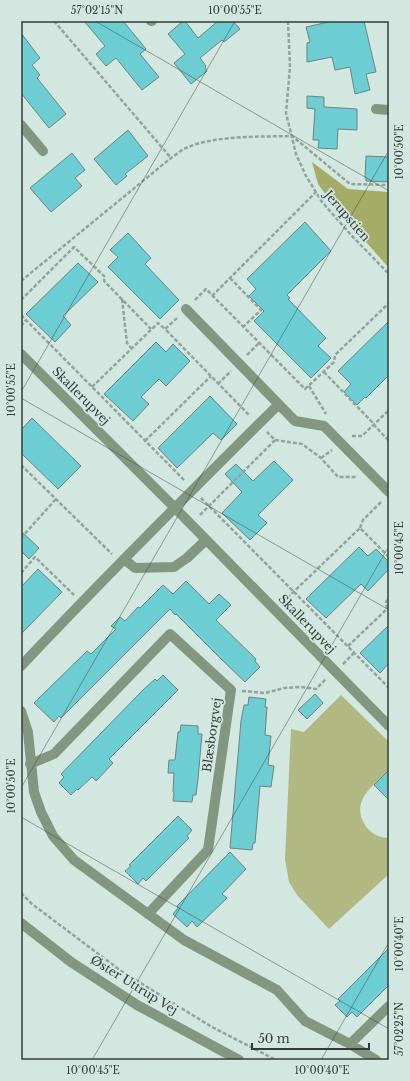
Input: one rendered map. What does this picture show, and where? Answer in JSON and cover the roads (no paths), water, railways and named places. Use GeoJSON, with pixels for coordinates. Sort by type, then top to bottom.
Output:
{"type":"FeatureCollection","features":[{"type":"Feature","properties":{"kind":"street"},"geometry":{"type":"LineString","coordinates":[[376,109],[389,110]]}},
{"type":"Feature","properties":{"kind":"street"},"geometry":{"type":"LineString","coordinates":[[21,125],[43,151]]}},
{"type":"Feature","properties":{"kind":"street"},"geometry":{"type":"LineString","coordinates":[[186,309],[295,421],[324,426],[389,492]]}},
{"type":"Feature","properties":{"kind":"street","name":"Skallerupvej"},"geometry":{"type":"LineString","coordinates":[[21,354],[389,726]]}},
{"type":"Feature","properties":{"kind":"street"},"geometry":{"type":"LineString","coordinates":[[21,666],[174,507],[278,405]]}},
{"type":"Feature","properties":{"kind":"street"},"geometry":{"type":"LineString","coordinates":[[122,561],[135,568],[174,567],[187,558],[206,540]]}},
{"type":"Feature","properties":{"kind":"street","name":"Blæsborgvej"},"geometry":{"type":"LineString","coordinates":[[30,764],[54,754],[170,634],[231,690],[208,850],[148,914]]}},
{"type":"Feature","properties":{"kind":"street"},"geometry":{"type":"LineString","coordinates":[[21,711],[28,732],[34,792],[41,812],[53,836],[74,860],[184,940],[277,990],[305,1022],[350,1044],[376,1060]]}},
{"type":"Feature","properties":{"kind":"street","name":"Øster Uttrup Vej"},"geometry":{"type":"LineString","coordinates":[[21,923],[72,962],[136,1005],[239,1060]]}},
{"type":"Feature","properties":{"kind":"street"},"geometry":{"type":"LineString","coordinates":[[350,1044],[389,1006]]}}]}
